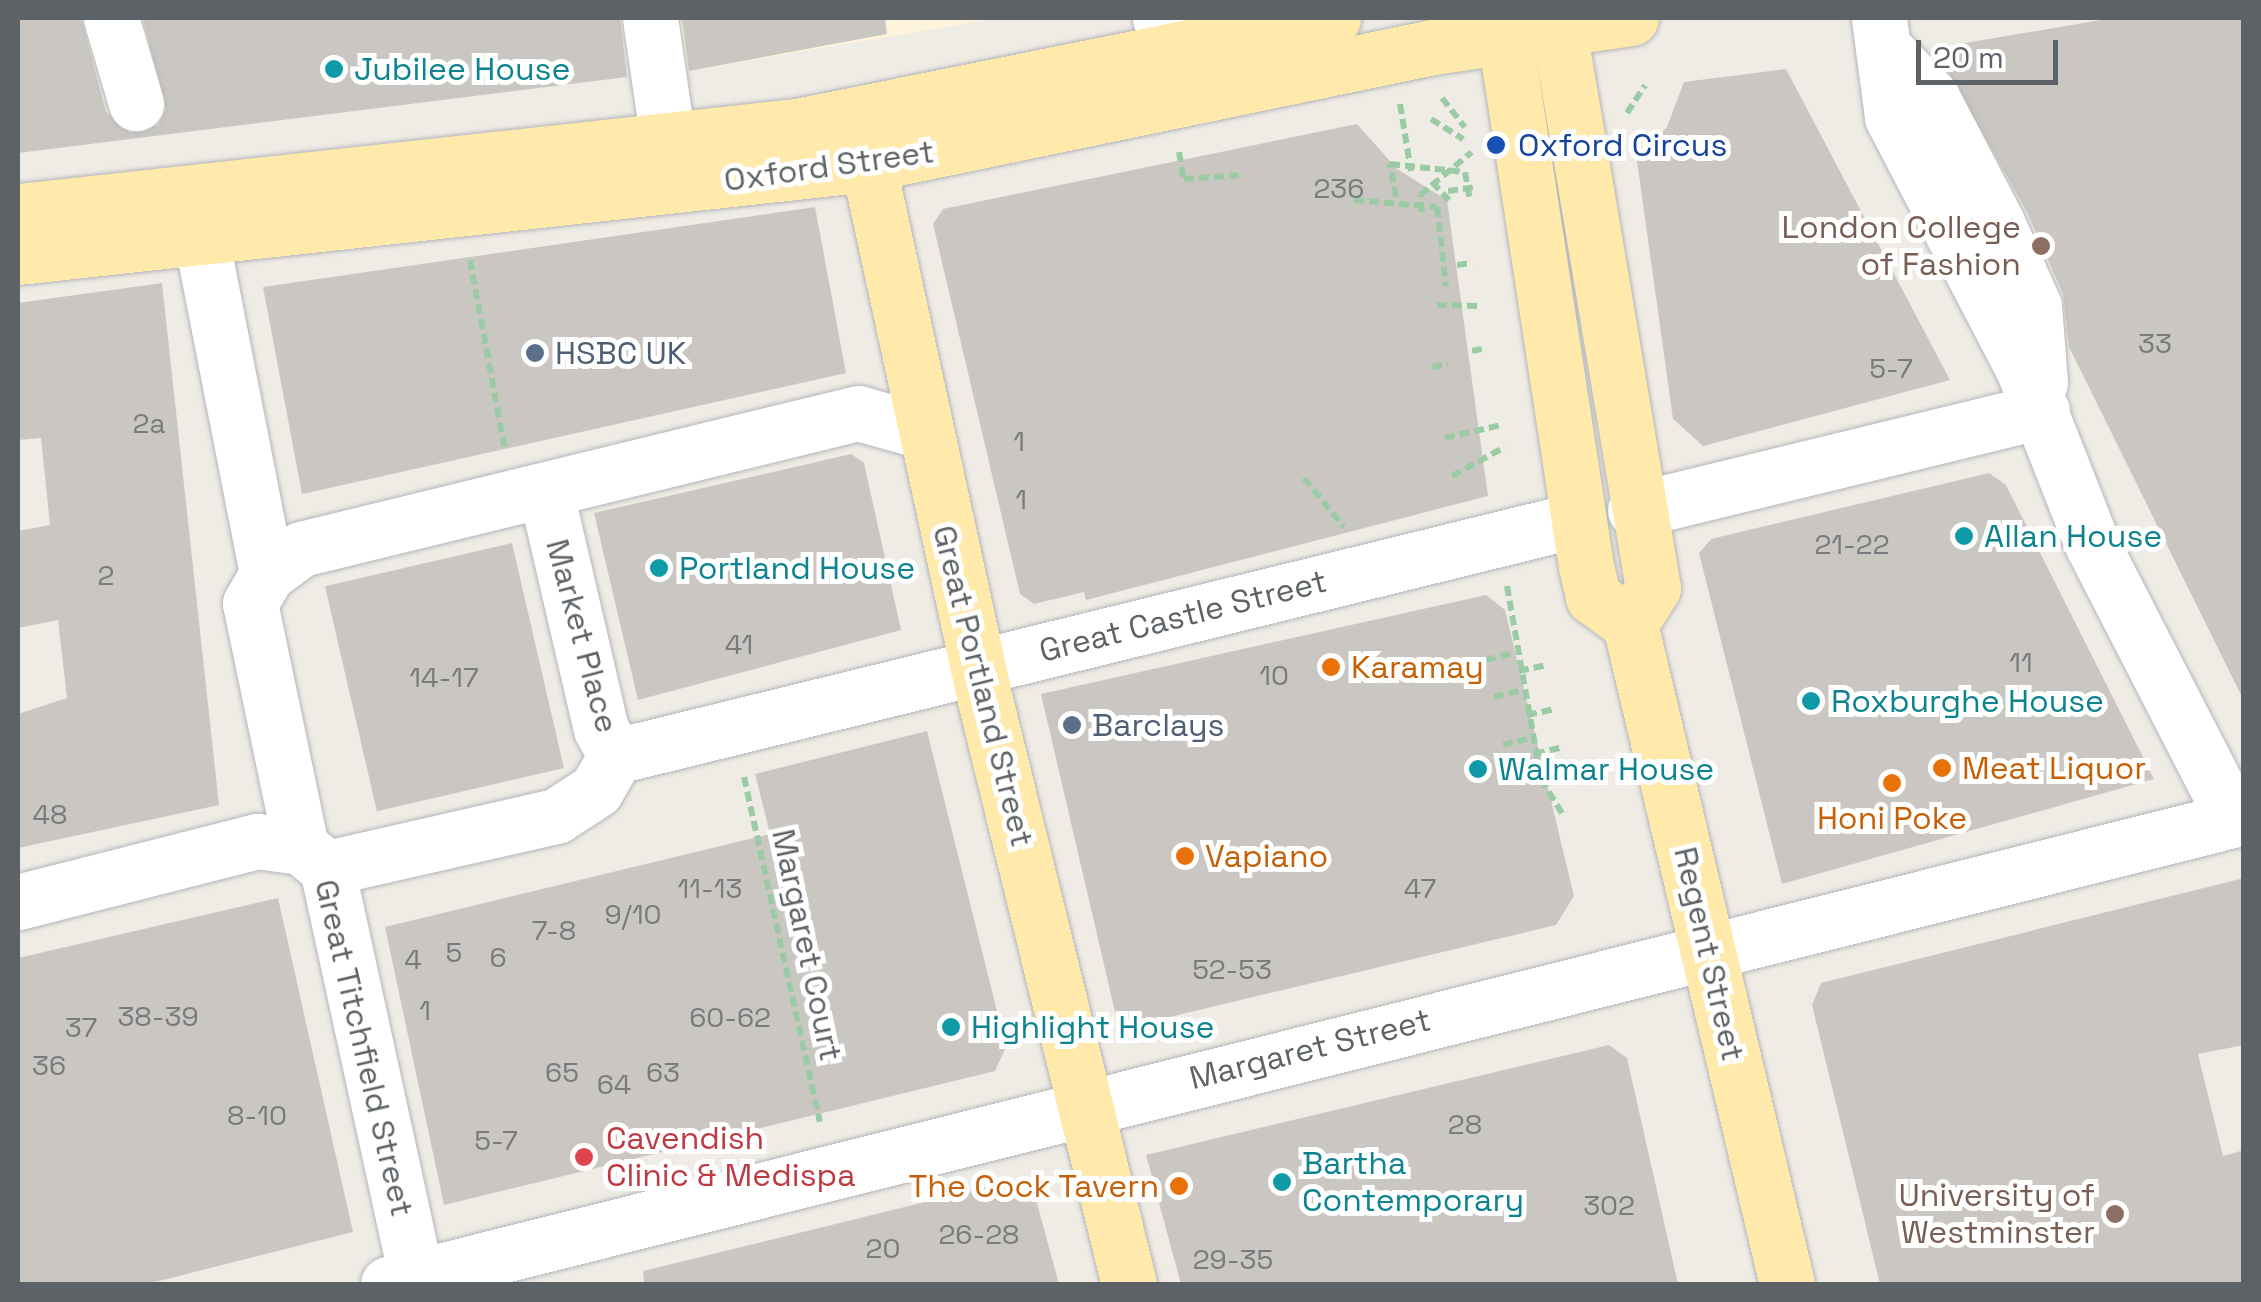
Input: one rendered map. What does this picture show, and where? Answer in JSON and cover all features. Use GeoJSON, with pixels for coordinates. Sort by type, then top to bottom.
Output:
{"type":"FeatureCollection","features":[{"type":"Feature","properties":{"kind":"main road","name":"Oxford Street"},"geometry":{"type":"LineString","coordinates":[[18,211],[165,191],[797,126],[1167,37],[1333,18]]}},
{"type":"Feature","properties":{"kind":"main road","name":"Oxford Street"},"geometry":{"type":"LineString","coordinates":[[18,257],[868,164],[1504,27],[1630,18]]}},
{"type":"Feature","properties":{"kind":"main road"},"geometry":{"type":"LineString","coordinates":[[1504,27],[1576,520],[1593,597],[1630,624],[1653,588],[1635,510],[1557,23]]}},
{"type":"Feature","properties":{"kind":"main road"},"geometry":{"type":"LineString","coordinates":[[797,126],[868,164]]}},
{"type":"Feature","properties":{"kind":"main road","name":"Great Portland Street"},"geometry":{"type":"LineString","coordinates":[[868,164],[922,431],[1129,1284]]}},
{"type":"Feature","properties":{"kind":"main road","name":"Regent Street"},"geometry":{"type":"LineString","coordinates":[[1630,624],[1787,1284]]}},
{"type":"Feature","properties":{"kind":"street"},"geometry":{"type":"LineString","coordinates":[[111,18],[136,104]]}},
{"type":"Feature","properties":{"kind":"street"},"geometry":{"type":"LineString","coordinates":[[650,18],[668,142],[696,168],[736,180]]}},
{"type":"Feature","properties":{"kind":"street"},"geometry":{"type":"LineString","coordinates":[[1881,32],[1892,117],[2042,411],[2092,544],[2239,819]]}},
{"type":"Feature","properties":{"kind":"street"},"geometry":{"type":"LineString","coordinates":[[165,191],[202,237]]}},
{"type":"Feature","properties":{"kind":"street","name":"Great Titchfield Street"},"geometry":{"type":"LineString","coordinates":[[202,237],[267,574],[250,604],[314,858],[407,1282]]}},
{"type":"Feature","properties":{"kind":"street"},"geometry":{"type":"LineString","coordinates":[[1635,510],[2042,411]]}},
{"type":"Feature","properties":{"kind":"street","name":"Market Place"},"geometry":{"type":"LineString","coordinates":[[267,574],[301,549],[527,480],[858,413],[922,431]]}},
{"type":"Feature","properties":{"kind":"street","name":"Market Place"},"geometry":{"type":"LineString","coordinates":[[18,902],[257,841],[314,858],[556,816],[596,790],[616,756],[601,729],[527,480]]}},
{"type":"Feature","properties":{"kind":"street","name":"Great Castle Street"},"geometry":{"type":"LineString","coordinates":[[616,756],[1576,520]]}},
{"type":"Feature","properties":{"kind":"street","name":"Margaret Street"},"geometry":{"type":"LineString","coordinates":[[407,1282],[1086,1106],[2239,819]]}},
{"type":"Feature","properties":{"kind":"path"},"geometry":{"type":"LineString","coordinates":[[1627,114],[1646,85]]}},
{"type":"Feature","properties":{"kind":"path"},"geometry":{"type":"LineString","coordinates":[[1399,108],[1411,172]]}},
{"type":"Feature","properties":{"kind":"path"},"geometry":{"type":"LineString","coordinates":[[1431,119],[1463,138]]}},
{"type":"Feature","properties":{"kind":"path"},"geometry":{"type":"LineString","coordinates":[[1422,212],[1420,194],[1473,152]]}},
{"type":"Feature","properties":{"kind":"path"},"geometry":{"type":"LineString","coordinates":[[1396,197],[1390,164],[1411,172],[1466,172],[1470,200]]}},
{"type":"Feature","properties":{"kind":"path"},"geometry":{"type":"LineString","coordinates":[[1432,182],[1449,200]]}},
{"type":"Feature","properties":{"kind":"path"},"geometry":{"type":"LineString","coordinates":[[1354,200],[1437,207],[1446,286]]}},
{"type":"Feature","properties":{"kind":"path"},"geometry":{"type":"LineString","coordinates":[[467,244],[527,480]]}},
{"type":"Feature","properties":{"kind":"path"},"geometry":{"type":"LineString","coordinates":[[1457,265],[1472,263]]}},
{"type":"Feature","properties":{"kind":"path"},"geometry":{"type":"LineString","coordinates":[[1437,304],[1479,306]]}},
{"type":"Feature","properties":{"kind":"path"},"geometry":{"type":"LineString","coordinates":[[1472,350],[1486,348]]}},
{"type":"Feature","properties":{"kind":"path"},"geometry":{"type":"LineString","coordinates":[[1432,368],[1448,364]]}},
{"type":"Feature","properties":{"kind":"path"},"geometry":{"type":"LineString","coordinates":[[1445,438],[1500,425]]}},
{"type":"Feature","properties":{"kind":"path"},"geometry":{"type":"LineString","coordinates":[[1452,476],[1505,447]]}},
{"type":"Feature","properties":{"kind":"path"},"geometry":{"type":"LineString","coordinates":[[1304,478],[1354,538]]}},
{"type":"Feature","properties":{"kind":"path"},"geometry":{"type":"LineString","coordinates":[[1506,565],[1516,653],[1535,754],[1563,814]]}},
{"type":"Feature","properties":{"kind":"path"},"geometry":{"type":"LineString","coordinates":[[1486,660],[1516,653]]}},
{"type":"Feature","properties":{"kind":"path"},"geometry":{"type":"LineString","coordinates":[[1519,671],[1547,665]]}},
{"type":"Feature","properties":{"kind":"path"},"geometry":{"type":"LineString","coordinates":[[1494,697],[1523,690]]}},
{"type":"Feature","properties":{"kind":"path"},"geometry":{"type":"LineString","coordinates":[[1527,715],[1556,709]]}},
{"type":"Feature","properties":{"kind":"path","name":"Margaret Court"},"geometry":{"type":"LineString","coordinates":[[734,729],[830,1172]]}},
{"type":"Feature","properties":{"kind":"path"},"geometry":{"type":"LineString","coordinates":[[1503,746],[1532,738]]}},
{"type":"Feature","properties":{"kind":"path"},"geometry":{"type":"LineString","coordinates":[[1535,754],[1564,747]]}},
{"type":"Feature","properties":{"kind":"shaded area"},"geometry":{"type":"Polygon","coordinates":[[[678,18],[998,18],[687,71],[678,18]]]}},
{"type":"Feature","properties":{"kind":"building","name":"Jubilee House"},"geometry":{"type":"Polygon","coordinates":[[[18,18],[81,18],[106,112],[130,133],[158,125],[166,109],[143,18],[620,18],[627,77],[18,153],[18,18]]]}},
{"type":"Feature","properties":{"kind":"building"},"geometry":{"type":"Polygon","coordinates":[[[682,18],[885,18],[887,34],[689,71],[682,18]]]}},
{"type":"Feature","properties":{"kind":"building"},"geometry":{"type":"Polygon","coordinates":[[[2113,18],[2244,18],[2244,701],[2069,347],[2063,294],[2026,210],[1946,68],[1965,43],[2113,18]]]}},
{"type":"Feature","properties":{"kind":"building"},"geometry":{"type":"Polygon","coordinates":[[[1786,69],[1950,380],[1703,446],[1673,419],[1637,161],[1667,127],[1684,82],[1786,69]]]}},
{"type":"Feature","properties":{"kind":"building"},"geometry":{"type":"Polygon","coordinates":[[[1357,124],[1397,169],[1447,200],[1488,496],[1086,600],[1084,592],[1034,604],[1020,594],[933,224],[943,209],[1357,124]]]}},
{"type":"Feature","properties":{"kind":"building"},"geometry":{"type":"Polygon","coordinates":[[[815,207],[846,373],[302,494],[263,287],[815,207]]]}},
{"type":"Feature","properties":{"kind":"building"},"geometry":{"type":"Polygon","coordinates":[[[162,283],[219,805],[18,848],[18,714],[67,698],[58,620],[18,628],[18,531],[50,525],[41,438],[18,440],[18,303],[162,283]]]}},
{"type":"Feature","properties":{"kind":"building"},"geometry":{"type":"Polygon","coordinates":[[[851,454],[864,463],[901,630],[638,700],[594,513],[851,454]]]}},
{"type":"Feature","properties":{"kind":"building"},"geometry":{"type":"Polygon","coordinates":[[[1989,473],[2006,485],[2154,779],[1782,884],[1699,553],[1711,539],[1989,473]]]}},
{"type":"Feature","properties":{"kind":"building"},"geometry":{"type":"Polygon","coordinates":[[[512,543],[564,768],[377,811],[325,586],[512,543]]]}},
{"type":"Feature","properties":{"kind":"building"},"geometry":{"type":"Polygon","coordinates":[[[1486,595],[1505,610],[1574,896],[1556,925],[1119,1029],[1041,694],[1486,595]]]}},
{"type":"Feature","properties":{"kind":"building"},"geometry":{"type":"Polygon","coordinates":[[[927,731],[1006,1047],[995,1071],[444,1205],[385,927],[770,834],[755,774],[927,731]]]}},
{"type":"Feature","properties":{"kind":"building"},"geometry":{"type":"Polygon","coordinates":[[[2244,878],[2244,1045],[2198,1054],[2223,1156],[2244,1150],[2244,1284],[1880,1284],[1812,1005],[1821,983],[2244,878]]]}},
{"type":"Feature","properties":{"kind":"building"},"geometry":{"type":"Polygon","coordinates":[[[278,898],[353,1232],[147,1284],[18,1284],[18,958],[278,898]]]}},
{"type":"Feature","properties":{"kind":"building"},"geometry":{"type":"Polygon","coordinates":[[[1609,1045],[1627,1058],[1678,1284],[1181,1284],[1146,1155],[1609,1045]]]}},
{"type":"Feature","properties":{"kind":"building"},"geometry":{"type":"Polygon","coordinates":[[[1011,1181],[1035,1196],[1059,1284],[644,1284],[643,1271],[1011,1181]]]}},
{"type":"Feature","properties":{"kind":"place","name":"Jubilee House"},"geometry":{"type":"Point","coordinates":[334,69]}},
{"type":"Feature","properties":{"kind":"place","name":"Oxford Circus"},"geometry":{"type":"Point","coordinates":[1496,145]}},
{"type":"Feature","properties":{"kind":"place","name":"London College of Fashion"},"geometry":{"type":"Point","coordinates":[2041,246]}},
{"type":"Feature","properties":{"kind":"place","name":"HSBC UK"},"geometry":{"type":"Point","coordinates":[535,353]}},
{"type":"Feature","properties":{"kind":"place","name":"Allan House"},"geometry":{"type":"Point","coordinates":[1964,536]}},
{"type":"Feature","properties":{"kind":"place","name":"Portland House"},"geometry":{"type":"Point","coordinates":[659,568]}},
{"type":"Feature","properties":{"kind":"place","name":"Karamay"},"geometry":{"type":"Point","coordinates":[1331,667]}},
{"type":"Feature","properties":{"kind":"place","name":"Roxburghe House"},"geometry":{"type":"Point","coordinates":[1811,701]}},
{"type":"Feature","properties":{"kind":"place","name":"Barclays"},"geometry":{"type":"Point","coordinates":[1072,725]}},
{"type":"Feature","properties":{"kind":"place","name":"Meat Liquor"},"geometry":{"type":"Point","coordinates":[1942,768]}},
{"type":"Feature","properties":{"kind":"place","name":"Walmar House"},"geometry":{"type":"Point","coordinates":[1478,769]}},
{"type":"Feature","properties":{"kind":"place","name":"Honi Poke"},"geometry":{"type":"Point","coordinates":[1892,783]}},
{"type":"Feature","properties":{"kind":"place","name":"Vapiano"},"geometry":{"type":"Point","coordinates":[1185,856]}},
{"type":"Feature","properties":{"kind":"place","name":"Highlight House"},"geometry":{"type":"Point","coordinates":[951,1027]}},
{"type":"Feature","properties":{"kind":"place","name":"Cavendish Clinic & Medispa"},"geometry":{"type":"Point","coordinates":[584,1157]}},
{"type":"Feature","properties":{"kind":"place","name":"Bartha Contemporary"},"geometry":{"type":"Point","coordinates":[1282,1182]}},
{"type":"Feature","properties":{"kind":"place","name":"The Cock Tavern"},"geometry":{"type":"Point","coordinates":[1179,1186]}},
{"type":"Feature","properties":{"kind":"place","name":"University of Westminster"},"geometry":{"type":"Point","coordinates":[2115,1214]}}]}
